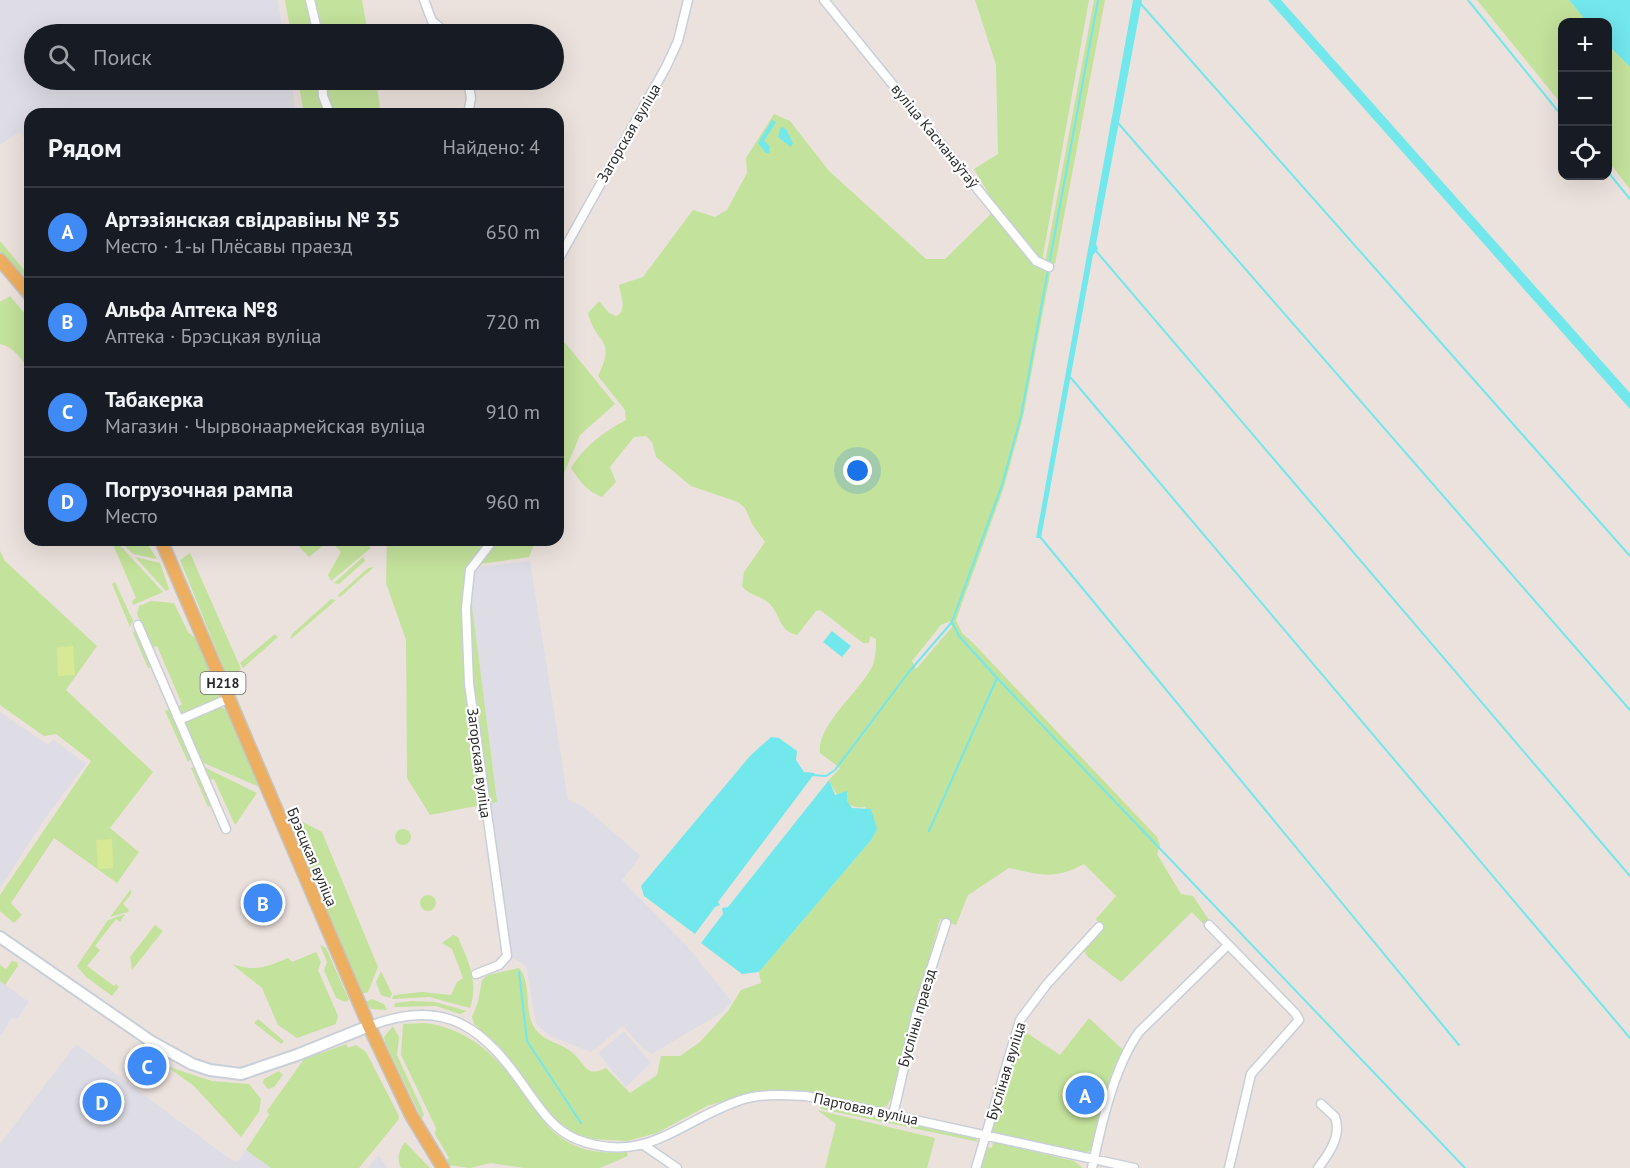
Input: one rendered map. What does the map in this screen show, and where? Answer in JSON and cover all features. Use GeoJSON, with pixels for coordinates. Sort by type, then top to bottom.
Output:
{"type":"FeatureCollection","features":[{"type":"Feature","properties":{"kind":"main road"},"geometry":{"type":"LineString","coordinates":[[0,260],[24,288]]}},
{"type":"Feature","properties":{"kind":"main road","name":"Брэсцкая вуліца"},"geometry":{"type":"LineString","coordinates":[[165,546],[369,1026],[411,1115],[443,1168]]}},
{"type":"Feature","properties":{"kind":"street"},"geometry":{"type":"LineString","coordinates":[[310,0],[316,24]]}},
{"type":"Feature","properties":{"kind":"street"},"geometry":{"type":"LineString","coordinates":[[424,0],[432,21],[436,24]]}},
{"type":"Feature","properties":{"kind":"street","name":"Загорская вуліца"},"geometry":{"type":"LineString","coordinates":[[564,249],[666,67],[678,41],[688,0]]}},
{"type":"Feature","properties":{"kind":"street","name":"вуліца Касманаўтаў"},"geometry":{"type":"LineString","coordinates":[[824,0],[1036,261],[1049,267]]}},
{"type":"Feature","properties":{"kind":"street"},"geometry":{"type":"LineString","coordinates":[[323,90],[328,108]]}},
{"type":"Feature","properties":{"kind":"street"},"geometry":{"type":"LineString","coordinates":[[469,108],[470,90]]}},
{"type":"Feature","properties":{"kind":"street","name":"Загорская вуліца"},"geometry":{"type":"LineString","coordinates":[[477,974],[499,965],[507,956],[469,684],[466,608],[470,570],[488,546]]}},
{"type":"Feature","properties":{"kind":"street"},"geometry":{"type":"LineString","coordinates":[[138,625],[226,829]]}},
{"type":"Feature","properties":{"kind":"street"},"geometry":{"type":"LineString","coordinates":[[179,720],[230,698]]}},
{"type":"Feature","properties":{"kind":"street","name":"Бусліны праезд"},"geometry":{"type":"LineString","coordinates":[[893,1115],[915,1015],[946,923]]}},
{"type":"Feature","properties":{"kind":"street"},"geometry":{"type":"LineString","coordinates":[[1209,925],[1227,946],[1296,1014],[1298,1024],[1251,1074],[1229,1168]]}},
{"type":"Feature","properties":{"kind":"street","name":"Бусліная вуліца"},"geometry":{"type":"LineString","coordinates":[[976,1168],[1020,1020],[1047,984],[1099,927]]}},
{"type":"Feature","properties":{"kind":"street"},"geometry":{"type":"LineString","coordinates":[[0,937],[152,1042],[175,1056],[210,1070],[242,1074],[396,1016],[420,1014],[459,1022],[494,1048],[555,1126],[574,1138],[595,1145],[623,1148],[645,1146],[677,1168]]}},
{"type":"Feature","properties":{"kind":"street"},"geometry":{"type":"LineString","coordinates":[[1092,1164],[1118,1070],[1128,1047],[1139,1032],[1227,946]]}},
{"type":"Feature","properties":{"kind":"street","name":"Партовая вуліца"},"geometry":{"type":"LineString","coordinates":[[645,1146],[739,1100],[757,1096],[806,1096],[987,1137],[1092,1164],[1134,1168]]}},
{"type":"Feature","properties":{"kind":"street"},"geometry":{"type":"LineString","coordinates":[[1318,1168],[1327,1157],[1337,1132],[1335,1117],[1321,1104]]}},
{"type":"Feature","properties":{"kind":"shaded area"},"geometry":{"type":"Polygon","coordinates":[[[0,0],[278,0],[282,24],[24,24],[24,90],[292,90],[295,108],[24,108],[24,137],[19,132],[0,145],[0,0]]]}},
{"type":"Feature","properties":{"kind":"shaded area"},"geometry":{"type":"Polygon","coordinates":[[[530,561],[568,799],[584,807],[641,856],[622,880],[687,946],[732,1002],[721,1013],[652,1054],[642,1048],[623,1026],[591,1052],[550,1036],[536,1024],[526,966],[501,951],[469,568],[530,561]]]}},
{"type":"Feature","properties":{"kind":"shaded area"},"geometry":{"type":"Polygon","coordinates":[[[0,712],[48,745],[53,739],[86,764],[46,817],[0,888],[0,712]]]}},
{"type":"Feature","properties":{"kind":"shaded area"},"geometry":{"type":"Polygon","coordinates":[[[0,981],[29,1002],[18,1018],[11,1019],[0,1036],[0,981]]]}},
{"type":"Feature","properties":{"kind":"shaded area"},"geometry":{"type":"Polygon","coordinates":[[[624,1031],[651,1063],[626,1087],[598,1053],[624,1031]]]}},
{"type":"Feature","properties":{"kind":"shaded area"},"geometry":{"type":"Polygon","coordinates":[[[76,1044],[230,1159],[237,1162],[246,1150],[271,1168],[0,1168],[0,1144],[76,1044]]]}},
{"type":"Feature","properties":{"kind":"shaded area"},"geometry":{"type":"Polygon","coordinates":[[[378,1155],[388,1168],[368,1168],[378,1155]]]}},
{"type":"Feature","properties":{"kind":"green space"},"geometry":{"type":"Polygon","coordinates":[[[285,0],[362,0],[366,24],[289,24],[285,0]]]}},
{"type":"Feature","properties":{"kind":"green space"},"geometry":{"type":"Polygon","coordinates":[[[975,0],[1089,0],[1042,261],[1051,269],[1023,417],[1004,487],[956,620],[962,633],[1157,837],[1160,845],[1157,854],[1181,894],[1193,896],[1211,923],[1208,929],[1192,912],[1121,982],[1088,957],[1083,950],[1104,928],[1096,919],[1116,896],[1084,864],[1064,872],[1047,875],[1009,868],[968,895],[956,925],[940,919],[893,1094],[887,1106],[877,1108],[803,1092],[758,1091],[707,1106],[657,1133],[627,1141],[590,1139],[575,1133],[555,1120],[501,1048],[474,1024],[472,1017],[478,1002],[482,980],[488,975],[519,968],[527,989],[531,1020],[538,1032],[573,1053],[590,1071],[606,1068],[630,1093],[657,1075],[661,1056],[680,1056],[700,1042],[728,1011],[741,990],[761,983],[759,972],[871,840],[865,807],[848,804],[839,796],[829,780],[840,768],[820,753],[825,732],[832,720],[872,667],[876,639],[870,636],[869,643],[863,643],[820,610],[816,611],[797,635],[783,627],[770,604],[748,592],[742,586],[744,572],[765,542],[752,524],[745,508],[738,502],[691,486],[656,457],[652,442],[646,436],[634,437],[610,467],[616,482],[602,497],[584,485],[571,468],[576,460],[595,440],[626,420],[625,410],[598,376],[606,354],[603,342],[588,313],[599,301],[609,313],[616,316],[621,313],[623,304],[619,285],[643,277],[693,210],[715,217],[727,210],[747,173],[746,158],[774,114],[790,121],[829,171],[926,259],[945,259],[997,208],[974,169],[998,154],[996,65],[975,0]],[[950,621],[941,625],[912,661],[916,669],[952,627],[950,621]]]}},
{"type":"Feature","properties":{"kind":"green space"},"geometry":{"type":"Polygon","coordinates":[[[1094,0],[1105,0],[1055,264],[1045,262],[1094,0]]]}},
{"type":"Feature","properties":{"kind":"green space"},"geometry":{"type":"Polygon","coordinates":[[[1477,0],[1569,0],[1584,18],[1558,18],[1558,100],[1477,0]]]}},
{"type":"Feature","properties":{"kind":"green space"},"geometry":{"type":"Polygon","coordinates":[[[1612,49],[1630,67],[1630,189],[1612,166],[1612,49]]]}},
{"type":"Feature","properties":{"kind":"green space"},"geometry":{"type":"Polygon","coordinates":[[[300,90],[377,90],[380,108],[303,108],[300,90]]]}},
{"type":"Feature","properties":{"kind":"green space"},"geometry":{"type":"Polygon","coordinates":[[[0,241],[24,270],[24,277],[21,277],[0,254],[0,241]]]}},
{"type":"Feature","properties":{"kind":"green space"},"geometry":{"type":"Polygon","coordinates":[[[10,296],[24,313],[24,364],[13,351],[0,344],[0,302],[10,296]]]}},
{"type":"Feature","properties":{"kind":"green space"},"geometry":{"type":"Polygon","coordinates":[[[564,343],[615,404],[580,435],[564,474],[564,343]]]}},
{"type":"Feature","properties":{"kind":"green space"},"geometry":{"type":"Polygon","coordinates":[[[114,546],[121,546],[163,592],[133,605],[132,601],[136,598],[114,546]]]}},
{"type":"Feature","properties":{"kind":"green space"},"geometry":{"type":"Polygon","coordinates":[[[125,546],[149,546],[157,559],[133,554],[125,546]]]}},
{"type":"Feature","properties":{"kind":"green space"},"geometry":{"type":"Polygon","coordinates":[[[299,546],[323,546],[309,557],[299,546]]]}},
{"type":"Feature","properties":{"kind":"green space"},"geometry":{"type":"Polygon","coordinates":[[[336,546],[369,546],[371,548],[331,581],[328,575],[341,552],[336,546]]]}},
{"type":"Feature","properties":{"kind":"green space"},"geometry":{"type":"Polygon","coordinates":[[[387,546],[534,546],[529,557],[467,566],[497,802],[430,815],[407,778],[406,640],[386,583],[387,546]]]}},
{"type":"Feature","properties":{"kind":"green space"},"geometry":{"type":"Polygon","coordinates":[[[0,551],[5,561],[97,646],[66,690],[153,772],[110,828],[139,852],[117,883],[54,838],[11,903],[22,915],[14,923],[0,911],[0,895],[91,761],[56,734],[44,736],[0,705],[0,551]]]}},
{"type":"Feature","properties":{"kind":"green space"},"geometry":{"type":"Polygon","coordinates":[[[190,553],[241,669],[230,677],[227,676],[180,560],[190,553]]]}},
{"type":"Feature","properties":{"kind":"green space"},"geometry":{"type":"Polygon","coordinates":[[[135,557],[160,563],[169,589],[166,591],[135,557]]]}},
{"type":"Feature","properties":{"kind":"green space"},"geometry":{"type":"Polygon","coordinates":[[[363,557],[365,561],[339,584],[334,583],[363,557]]]}},
{"type":"Feature","properties":{"kind":"green space"},"geometry":{"type":"Polygon","coordinates":[[[374,567],[340,597],[337,596],[368,568],[374,567]]]}},
{"type":"Feature","properties":{"kind":"green space"},"geometry":{"type":"Polygon","coordinates":[[[115,582],[133,621],[130,627],[112,584],[115,582]]]}},
{"type":"Feature","properties":{"kind":"green space"},"geometry":{"type":"Polygon","coordinates":[[[331,599],[336,600],[291,639],[292,634],[331,599]]]}},
{"type":"Feature","properties":{"kind":"green space"},"geometry":{"type":"Polygon","coordinates":[[[151,601],[174,603],[188,632],[202,644],[222,694],[217,700],[184,714],[178,711],[178,707],[182,704],[157,646],[152,648],[137,614],[139,606],[151,601]]]}},
{"type":"Feature","properties":{"kind":"green space"},"geometry":{"type":"Polygon","coordinates":[[[132,631],[138,634],[152,667],[148,668],[132,631]]]}},
{"type":"Feature","properties":{"kind":"green space"},"geometry":{"type":"Polygon","coordinates":[[[275,634],[278,637],[243,668],[240,663],[275,634]]]}},
{"type":"Feature","properties":{"kind":"green space"},"geometry":{"type":"Polygon","coordinates":[[[73,646],[75,675],[58,676],[57,647],[73,646]]]}},
{"type":"Feature","properties":{"kind":"green space"},"geometry":{"type":"Polygon","coordinates":[[[242,676],[244,679],[235,693],[249,727],[243,722],[230,690],[242,676]]]}},
{"type":"Feature","properties":{"kind":"green space"},"geometry":{"type":"Polygon","coordinates":[[[219,707],[231,711],[262,788],[199,761],[185,723],[187,719],[219,707]]]}},
{"type":"Feature","properties":{"kind":"green space"},"geometry":{"type":"Polygon","coordinates":[[[170,709],[192,758],[188,762],[165,711],[170,709]]]}},
{"type":"Feature","properties":{"kind":"green space"},"geometry":{"type":"Polygon","coordinates":[[[202,766],[257,793],[235,825],[214,779],[209,780],[202,766]]]}},
{"type":"Feature","properties":{"kind":"green space"},"geometry":{"type":"Polygon","coordinates":[[[194,767],[212,805],[208,807],[191,768],[194,767]]]}},
{"type":"Feature","properties":{"kind":"green space"},"geometry":{"type":"Polygon","coordinates":[[[303,822],[322,832],[378,967],[368,992],[361,994],[289,828],[303,822]]]}},
{"type":"Feature","properties":{"kind":"green space"},"geometry":{"type":"Polygon","coordinates":[[[403,829],[411,837],[403,845],[395,837],[403,829]]]}},
{"type":"Feature","properties":{"kind":"green space"},"geometry":{"type":"Polygon","coordinates":[[[112,839],[113,868],[98,869],[96,840],[112,839]]]}},
{"type":"Feature","properties":{"kind":"green space"},"geometry":{"type":"Polygon","coordinates":[[[131,889],[131,894],[123,904],[129,910],[128,912],[110,917],[131,889]]]}},
{"type":"Feature","properties":{"kind":"green space"},"geometry":{"type":"Polygon","coordinates":[[[428,895],[436,903],[428,911],[420,903],[428,895]]]}},
{"type":"Feature","properties":{"kind":"green space"},"geometry":{"type":"Polygon","coordinates":[[[125,914],[120,922],[116,919],[95,946],[100,950],[87,966],[114,986],[116,984],[119,987],[112,996],[86,977],[77,966],[108,920],[125,914]]]}},
{"type":"Feature","properties":{"kind":"green space"},"geometry":{"type":"Polygon","coordinates":[[[155,925],[163,931],[132,970],[130,957],[155,925]]]}},
{"type":"Feature","properties":{"kind":"green space"},"geometry":{"type":"Polygon","coordinates":[[[453,935],[458,937],[471,971],[473,989],[470,1008],[429,997],[392,999],[394,995],[422,992],[451,995],[457,982],[463,978],[452,949],[442,943],[453,935]]]}},
{"type":"Feature","properties":{"kind":"green space"},"geometry":{"type":"Polygon","coordinates":[[[320,945],[326,948],[349,1000],[345,1002],[336,998],[324,970],[327,962],[320,945]]]}},
{"type":"Feature","properties":{"kind":"green space"},"geometry":{"type":"Polygon","coordinates":[[[316,952],[321,962],[318,970],[338,1016],[336,1024],[297,1038],[278,1025],[262,988],[232,964],[254,968],[288,958],[292,962],[316,952]]]}},
{"type":"Feature","properties":{"kind":"green space"},"geometry":{"type":"Polygon","coordinates":[[[12,961],[17,962],[18,966],[5,985],[0,981],[0,965],[6,969],[12,961]]]}},
{"type":"Feature","properties":{"kind":"green space"},"geometry":{"type":"Polygon","coordinates":[[[381,971],[392,994],[390,998],[381,995],[376,982],[381,971]]]}},
{"type":"Feature","properties":{"kind":"green space"},"geometry":{"type":"Polygon","coordinates":[[[372,999],[384,1004],[387,1010],[371,1009],[365,1002],[372,999]]]}},
{"type":"Feature","properties":{"kind":"green space"},"geometry":{"type":"Polygon","coordinates":[[[435,1002],[467,1011],[460,1014],[436,1006],[394,1007],[395,1003],[435,1002]]]}},
{"type":"Feature","properties":{"kind":"green space"},"geometry":{"type":"Polygon","coordinates":[[[1089,1018],[1123,1050],[1115,1065],[1093,1149],[1083,1154],[992,1132],[1021,1029],[1060,1055],[1089,1018]]]}},
{"type":"Feature","properties":{"kind":"green space"},"geometry":{"type":"Polygon","coordinates":[[[258,1019],[284,1041],[281,1044],[254,1023],[258,1019]]]}},
{"type":"Feature","properties":{"kind":"green space"},"geometry":{"type":"Polygon","coordinates":[[[425,1023],[464,1035],[486,1050],[506,1070],[542,1120],[558,1136],[587,1150],[627,1152],[628,1156],[600,1168],[524,1168],[491,1163],[470,1168],[448,1165],[445,1161],[449,1158],[435,1134],[436,1128],[401,1055],[403,1024],[425,1023]]]}},
{"type":"Feature","properties":{"kind":"green space"},"geometry":{"type":"Polygon","coordinates":[[[393,1026],[399,1037],[397,1055],[424,1114],[422,1119],[385,1042],[384,1037],[393,1026]]]}},
{"type":"Feature","properties":{"kind":"green space"},"geometry":{"type":"Polygon","coordinates":[[[347,1044],[348,1048],[356,1045],[366,1052],[399,1119],[359,1168],[271,1168],[246,1150],[269,1115],[267,1111],[304,1059],[347,1044]]]}},
{"type":"Feature","properties":{"kind":"green space"},"geometry":{"type":"Polygon","coordinates":[[[166,1066],[212,1081],[249,1084],[261,1099],[259,1112],[241,1137],[194,1086],[166,1066]]]}},
{"type":"Feature","properties":{"kind":"green space"},"geometry":{"type":"Polygon","coordinates":[[[279,1071],[283,1075],[274,1087],[268,1089],[263,1083],[264,1079],[279,1071]]]}},
{"type":"Feature","properties":{"kind":"green space"},"geometry":{"type":"Polygon","coordinates":[[[820,1106],[973,1137],[979,1142],[821,1109],[820,1106]]]}},
{"type":"Feature","properties":{"kind":"green space"},"geometry":{"type":"Polygon","coordinates":[[[817,1110],[935,1138],[927,1168],[825,1168],[836,1124],[817,1110]]]}},
{"type":"Feature","properties":{"kind":"green space"},"geometry":{"type":"Polygon","coordinates":[[[405,1142],[430,1168],[401,1168],[399,1154],[405,1142]]]}},
{"type":"Feature","properties":{"kind":"green space"},"geometry":{"type":"Polygon","coordinates":[[[993,1142],[1074,1161],[1083,1168],[980,1168],[985,1147],[992,1148],[993,1142]]]}},
{"type":"Feature","properties":{"kind":"water"},"geometry":{"type":"Polygon","coordinates":[[[1133,0],[1142,0],[1096,244],[1098,249],[1093,255],[1041,538],[1036,538],[1133,0]]]}},
{"type":"Feature","properties":{"kind":"water"},"geometry":{"type":"Polygon","coordinates":[[[1268,0],[1281,0],[1630,393],[1630,409],[1268,0]]]}},
{"type":"Feature","properties":{"kind":"water"},"geometry":{"type":"Polygon","coordinates":[[[1569,0],[1630,0],[1630,67],[1612,49],[1612,18],[1584,18],[1569,0]]]}},
{"type":"Feature","properties":{"kind":"water"},"geometry":{"type":"Polygon","coordinates":[[[772,120],[776,122],[764,141],[770,146],[769,153],[766,153],[758,143],[772,120]]]}},
{"type":"Feature","properties":{"kind":"water"},"geometry":{"type":"Polygon","coordinates":[[[781,127],[786,129],[793,143],[791,147],[778,137],[781,127]]]}},
{"type":"Feature","properties":{"kind":"water"},"geometry":{"type":"Polygon","coordinates":[[[832,631],[851,646],[842,657],[823,642],[832,631]]]}},
{"type":"Feature","properties":{"kind":"water"},"geometry":{"type":"Polygon","coordinates":[[[771,737],[779,738],[797,751],[796,760],[804,772],[815,773],[718,902],[720,905],[715,907],[695,934],[644,896],[641,886],[750,756],[771,737]]]}},
{"type":"Feature","properties":{"kind":"water"},"geometry":{"type":"Polygon","coordinates":[[[829,780],[835,795],[847,791],[847,801],[852,808],[871,809],[877,829],[871,840],[759,972],[742,974],[701,943],[723,914],[722,908],[728,907],[829,780]]]}},
{"type":"Feature","properties":{"kind":"waterway"},"geometry":{"type":"LineString","coordinates":[[811,775],[826,776],[835,770],[908,673],[952,622],[1002,485],[1021,416],[1098,0]]}},
{"type":"Feature","properties":{"kind":"waterway"},"geometry":{"type":"LineString","coordinates":[[1468,0],[1558,111]]}},
{"type":"Feature","properties":{"kind":"waterway"},"geometry":{"type":"LineString","coordinates":[[1140,3],[1630,556]]}},
{"type":"Feature","properties":{"kind":"waterway"},"geometry":{"type":"LineString","coordinates":[[1118,123],[1630,710]]}},
{"type":"Feature","properties":{"kind":"waterway"},"geometry":{"type":"LineString","coordinates":[[1612,177],[1630,199]]}},
{"type":"Feature","properties":{"kind":"waterway"},"geometry":{"type":"LineString","coordinates":[[1096,251],[1630,876]]}},
{"type":"Feature","properties":{"kind":"waterway"},"geometry":{"type":"LineString","coordinates":[[1071,378],[1630,1038]]}},
{"type":"Feature","properties":{"kind":"waterway"},"geometry":{"type":"LineString","coordinates":[[1041,538],[1459,1045]]}},
{"type":"Feature","properties":{"kind":"waterway"},"geometry":{"type":"LineString","coordinates":[[952,622],[959,636],[997,678],[1465,1168]]}},
{"type":"Feature","properties":{"kind":"waterway"},"geometry":{"type":"LineString","coordinates":[[929,831],[997,678]]}},
{"type":"Feature","properties":{"kind":"waterway"},"geometry":{"type":"LineString","coordinates":[[519,972],[527,1041],[581,1123]]}},
{"type":"Feature","properties":{"kind":"place","name":"Альфа Аптека №8"},"geometry":{"type":"Point","coordinates":[263,903]}},
{"type":"Feature","properties":{"kind":"place","name":"Табакерка"},"geometry":{"type":"Point","coordinates":[147,1066]}},
{"type":"Feature","properties":{"kind":"place","name":"Артэзіянская свідравіны № 35"},"geometry":{"type":"Point","coordinates":[1085,1095]}},
{"type":"Feature","properties":{"kind":"place","name":"Погрузочная рампа"},"geometry":{"type":"Point","coordinates":[102,1102]}}]}
